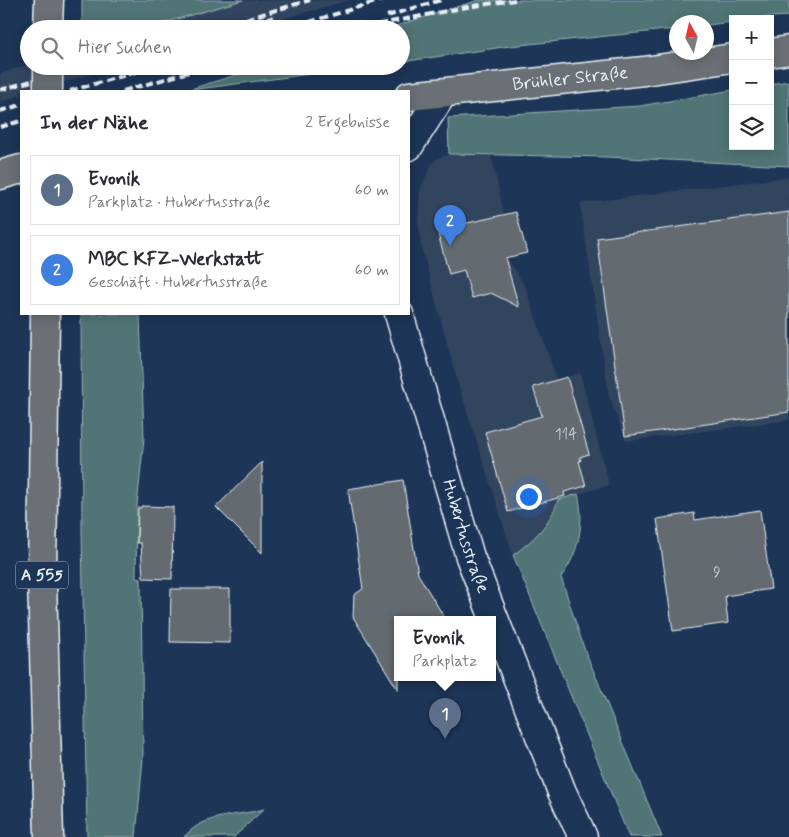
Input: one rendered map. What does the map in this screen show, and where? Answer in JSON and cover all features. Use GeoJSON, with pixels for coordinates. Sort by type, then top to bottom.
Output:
{"type":"FeatureCollection","features":[{"type":"Feature","properties":{"kind":"main road"},"geometry":{"type":"LineString","coordinates":[[48,20],[49,0]]}},
{"type":"Feature","properties":{"kind":"main road"},"geometry":{"type":"LineString","coordinates":[[774,52],[789,50]]}},
{"type":"Feature","properties":{"kind":"main road","name":"Brühler Straße"},"geometry":{"type":"LineString","coordinates":[[410,96],[644,71],[729,59]]}},
{"type":"Feature","properties":{"kind":"main road"},"geometry":{"type":"LineString","coordinates":[[48,75],[48,90]]}},
{"type":"Feature","properties":{"kind":"main road"},"geometry":{"type":"LineString","coordinates":[[0,175],[20,169]]}},
{"type":"Feature","properties":{"kind":"main road","name":"A 555"},"geometry":{"type":"LineString","coordinates":[[45,315],[42,579],[49,837]]}},
{"type":"Feature","properties":{"kind":"street"},"geometry":{"type":"LineString","coordinates":[[410,144],[443,93]]}},
{"type":"Feature","properties":{"kind":"street","name":"Hubertusstraße"},"geometry":{"type":"LineString","coordinates":[[399,315],[470,557],[493,616]]}},
{"type":"Feature","properties":{"kind":"street","name":"Hubertusstraße"},"geometry":{"type":"LineString","coordinates":[[496,623],[562,792],[583,837]]}},
{"type":"Feature","properties":{"kind":"shaded area"},"geometry":{"type":"Polygon","coordinates":[[[183,0],[350,0],[279,20],[172,20],[185,16],[183,0]]]}},
{"type":"Feature","properties":{"kind":"shaded area"},"geometry":{"type":"Polygon","coordinates":[[[20,67],[20,75],[88,75],[38,90],[20,90],[20,95],[0,102],[0,74],[20,67]]]}},
{"type":"Feature","properties":{"kind":"shaded area"},"geometry":{"type":"Polygon","coordinates":[[[448,155],[491,155],[504,214],[516,212],[527,253],[507,258],[525,286],[557,380],[580,373],[609,485],[558,500],[546,524],[528,544],[513,555],[457,380],[421,246],[418,219],[420,190],[432,163],[439,157],[448,155]]]}},
{"type":"Feature","properties":{"kind":"shaded area"},"geometry":{"type":"Polygon","coordinates":[[[789,177],[789,420],[626,441],[609,396],[580,203],[789,177]]]}},
{"type":"Feature","properties":{"kind":"green space"},"geometry":{"type":"Polygon","coordinates":[[[82,0],[243,0],[174,20],[82,20],[82,0]]]}},
{"type":"Feature","properties":{"kind":"green space"},"geometry":{"type":"Polygon","coordinates":[[[479,0],[789,0],[789,16],[729,15],[729,22],[714,24],[714,15],[669,15],[669,30],[510,46],[410,61],[410,22],[479,0]]]}},
{"type":"Feature","properties":{"kind":"green space"},"geometry":{"type":"Polygon","coordinates":[[[236,75],[302,75],[191,90],[187,90],[236,75]]]}},
{"type":"Feature","properties":{"kind":"green space"},"geometry":{"type":"Polygon","coordinates":[[[789,81],[789,166],[607,157],[449,154],[448,118],[640,106],[729,91],[729,150],[774,150],[774,83],[789,81]]]}},
{"type":"Feature","properties":{"kind":"green space"},"geometry":{"type":"Polygon","coordinates":[[[81,315],[140,315],[144,438],[137,506],[136,578],[141,579],[143,758],[136,837],[87,837],[81,315]]]}},
{"type":"Feature","properties":{"kind":"green space"},"geometry":{"type":"Polygon","coordinates":[[[578,494],[581,516],[579,537],[572,558],[561,577],[584,648],[662,837],[629,837],[513,555],[527,544],[546,524],[558,500],[578,494]]]}},
{"type":"Feature","properties":{"kind":"green space"},"geometry":{"type":"Polygon","coordinates":[[[264,809],[234,837],[184,837],[192,829],[211,820],[264,809]]]}},
{"type":"Feature","properties":{"kind":"building"},"geometry":{"type":"Polygon","coordinates":[[[516,212],[527,253],[505,258],[519,307],[491,293],[472,298],[464,270],[449,274],[437,230],[516,212]]]}},
{"type":"Feature","properties":{"kind":"building"},"geometry":{"type":"Polygon","coordinates":[[[789,212],[789,412],[625,436],[597,238],[789,212]]]}},
{"type":"Feature","properties":{"kind":"building"},"geometry":{"type":"Polygon","coordinates":[[[567,377],[589,454],[580,457],[581,461],[579,461],[586,486],[564,492],[565,496],[508,512],[485,432],[542,416],[533,387],[567,377]]]}},
{"type":"Feature","properties":{"kind":"building"},"geometry":{"type":"Polygon","coordinates":[[[262,462],[262,553],[216,507],[262,462]]]}},
{"type":"Feature","properties":{"kind":"building"},"geometry":{"type":"Polygon","coordinates":[[[403,480],[418,574],[444,616],[394,616],[394,681],[398,681],[398,690],[353,617],[354,595],[363,589],[348,489],[403,480]]]}},
{"type":"Feature","properties":{"kind":"building"},"geometry":{"type":"Polygon","coordinates":[[[141,506],[173,507],[172,579],[143,578],[141,543],[137,543],[138,508],[141,508],[141,506]]]}},
{"type":"Feature","properties":{"kind":"building"},"geometry":{"type":"Polygon","coordinates":[[[760,510],[771,589],[725,596],[728,623],[673,631],[657,519],[694,513],[695,520],[760,510]]]}},
{"type":"Feature","properties":{"kind":"building"},"geometry":{"type":"Polygon","coordinates":[[[171,589],[230,589],[230,643],[170,642],[171,589]]]}},
{"type":"Feature","properties":{"kind":"railway"},"geometry":{"type":"LineString","coordinates":[[242,20],[310,0]]}},
{"type":"Feature","properties":{"kind":"railway"},"geometry":{"type":"LineString","coordinates":[[316,20],[382,0]]}},
{"type":"Feature","properties":{"kind":"railway"},"geometry":{"type":"LineString","coordinates":[[387,16],[441,0]]}},
{"type":"Feature","properties":{"kind":"railway"},"geometry":{"type":"LineString","coordinates":[[401,20],[515,0]]}},
{"type":"Feature","properties":{"kind":"railway"},"geometry":{"type":"LineString","coordinates":[[266,20],[273,17]]}},
{"type":"Feature","properties":{"kind":"railway"},"geometry":{"type":"LineString","coordinates":[[0,90],[52,75]]}},
{"type":"Feature","properties":{"kind":"railway"},"geometry":{"type":"LineString","coordinates":[[73,90],[126,75]]}},
{"type":"Feature","properties":{"kind":"railway"},"geometry":{"type":"LineString","coordinates":[[126,90],[179,75]]}},
{"type":"Feature","properties":{"kind":"railway"},"geometry":{"type":"LineString","coordinates":[[0,111],[20,105]]}},
{"type":"Feature","properties":{"kind":"railway"},"geometry":{"type":"LineString","coordinates":[[0,127],[20,121]]}},
{"type":"Feature","properties":{"kind":"place","name":"MBC KFZ-Werkstatt"},"geometry":{"type":"Point","coordinates":[450,246]}},
{"type":"Feature","properties":{"kind":"place","name":"Evonik"},"geometry":{"type":"Point","coordinates":[445,739]}}]}
